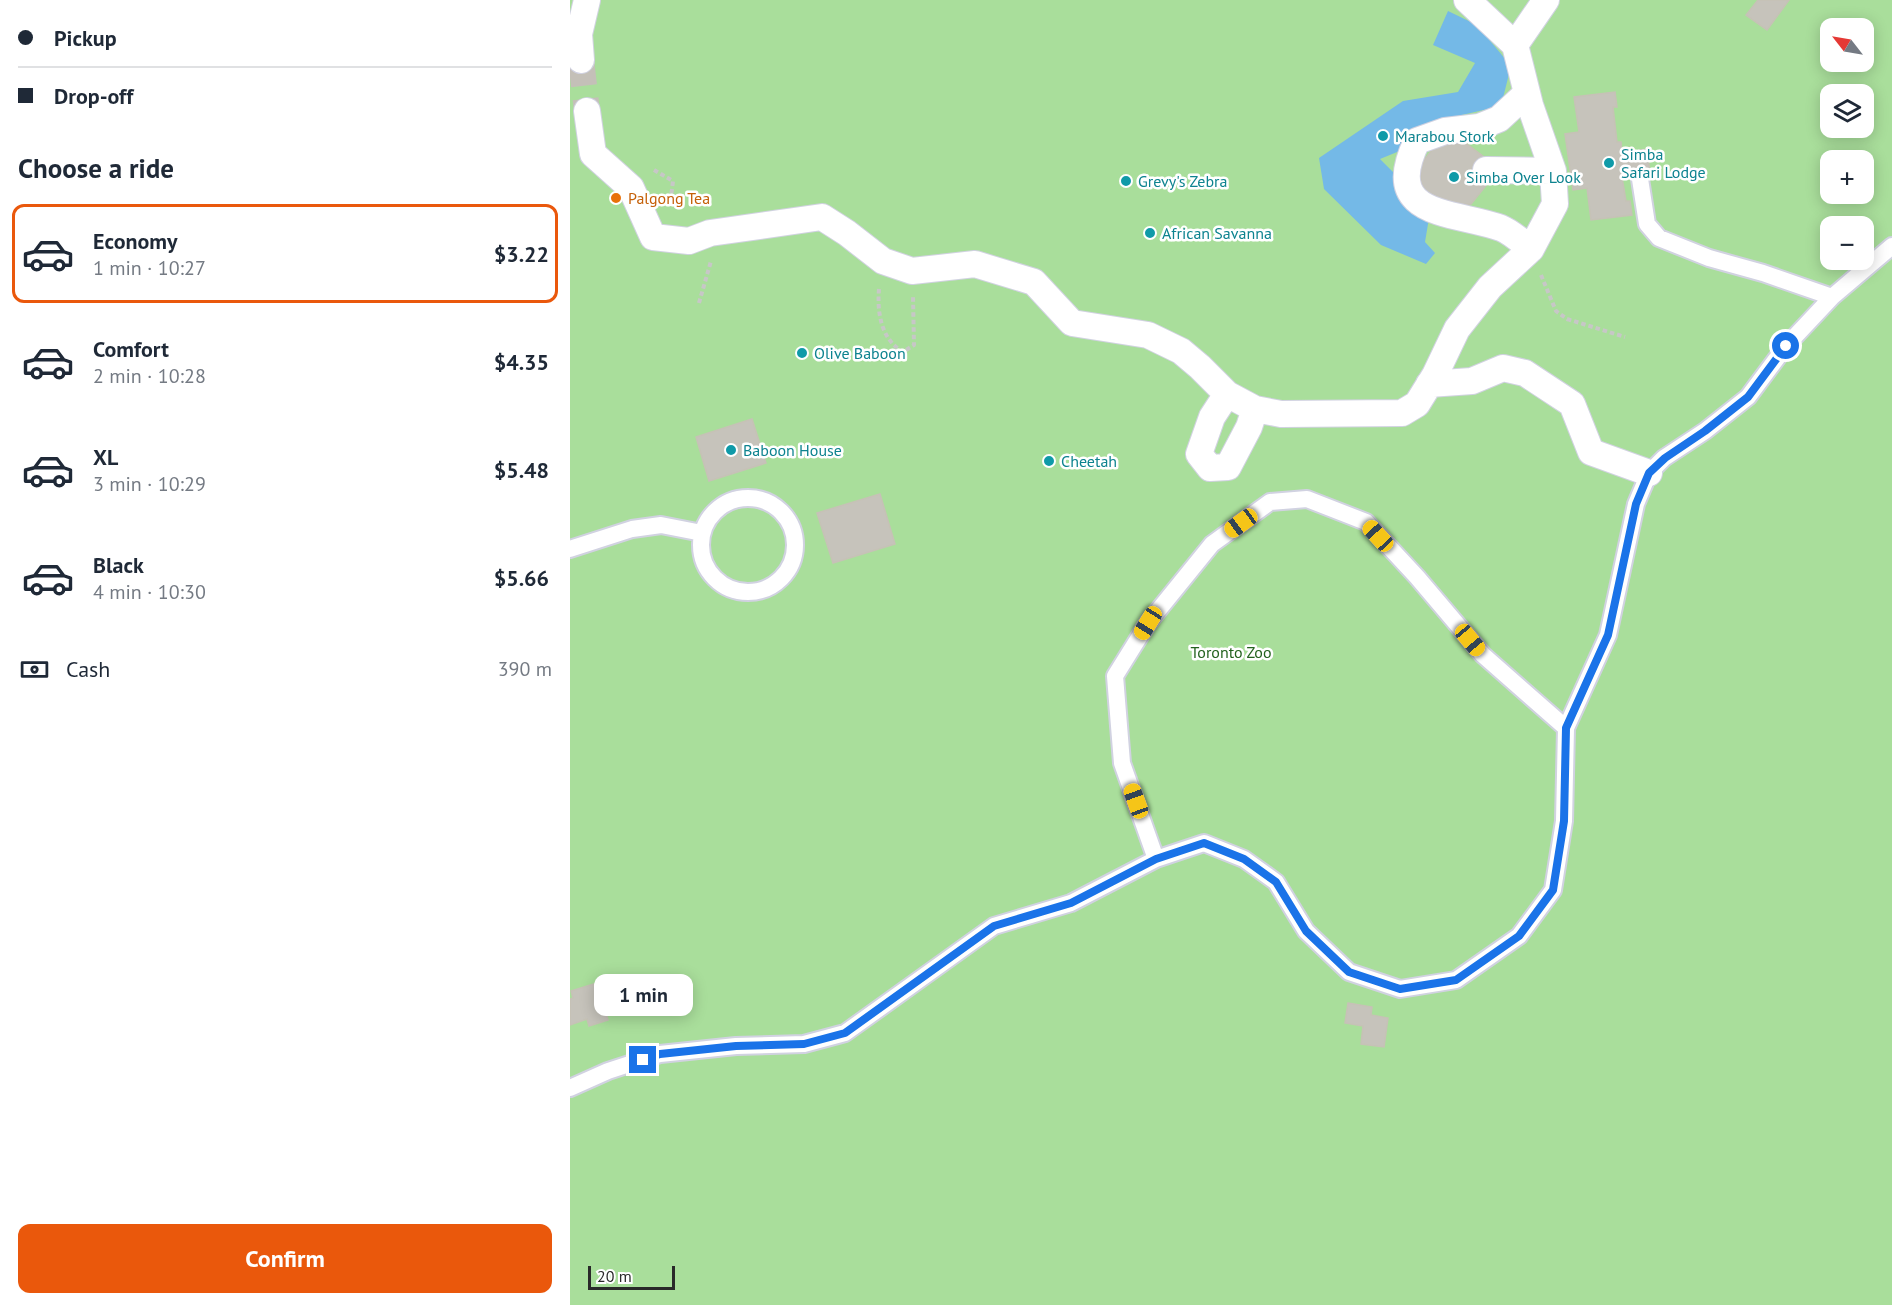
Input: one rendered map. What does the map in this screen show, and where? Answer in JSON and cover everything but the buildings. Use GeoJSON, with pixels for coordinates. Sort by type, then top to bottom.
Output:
{"type":"FeatureCollection","features":[{"type":"Feature","properties":{"kind":"street"},"geometry":{"type":"LineString","coordinates":[[581,60],[579,34],[586,0]]}},
{"type":"Feature","properties":{"kind":"street"},"geometry":{"type":"LineString","coordinates":[[587,111],[593,154],[632,188],[653,237],[689,241],[710,233],[822,217],[883,261],[912,271],[975,264],[1034,282],[1072,323],[1148,335],[1181,351],[1227,394],[1255,409],[1281,414],[1402,413],[1417,404],[1457,329],[1490,287],[1531,249],[1555,204],[1553,171],[1527,93],[1515,45],[1467,0]]}},
{"type":"Feature","properties":{"kind":"street"},"geometry":{"type":"LineString","coordinates":[[1515,45],[1545,0]]}},
{"type":"Feature","properties":{"kind":"street"},"geometry":{"type":"LineString","coordinates":[[1527,93],[1499,119],[1479,127],[1445,131],[1417,141],[1407,161],[1407,185],[1421,204],[1441,214],[1502,228],[1531,249]]}},
{"type":"Feature","properties":{"kind":"street"},"geometry":{"type":"LineString","coordinates":[[1486,170],[1553,171]]}},
{"type":"Feature","properties":{"kind":"street"},"geometry":{"type":"LineString","coordinates":[[1429,384],[1472,381],[1503,368],[1525,373],[1547,390],[1572,404],[1591,452],[1649,473]]}},
{"type":"Feature","properties":{"kind":"street"},"geometry":{"type":"LineString","coordinates":[[1227,394],[1212,417],[1198,454],[1210,468],[1228,467],[1249,427],[1255,409]]}},
{"type":"Feature","properties":{"kind":"lane"},"geometry":{"type":"LineString","coordinates":[[1640,179],[1647,224],[1659,238],[1709,258],[1763,273],[1832,297]]}},
{"type":"Feature","properties":{"kind":"lane"},"geometry":{"type":"LineString","coordinates":[[570,1088],[608,1071],[660,1054],[736,1046],[804,1044],[845,1033],[994,926],[1071,903],[1156,859],[1204,843],[1244,859],[1276,882],[1306,931],[1349,972],[1400,989],[1456,980],[1519,936],[1553,890],[1564,821],[1566,728],[1608,635],[1636,504],[1649,473],[1665,458],[1705,431],[1748,397],[1786,346],[1832,297],[1892,246]]}},
{"type":"Feature","properties":{"kind":"lane"},"geometry":{"type":"LineString","coordinates":[[746,498],[760,499],[774,505],[785,515],[794,535],[794,557],[787,572],[775,584],[760,591],[744,592],[728,588],[715,578],[706,565],[701,549],[702,533],[713,514],[731,501],[746,498]]}},
{"type":"Feature","properties":{"kind":"lane"},"geometry":{"type":"LineString","coordinates":[[1156,859],[1122,763],[1115,676],[1148,623],[1212,544],[1270,502],[1307,499],[1366,522],[1417,577],[1483,655],[1566,728]]}},
{"type":"Feature","properties":{"kind":"lane"},"geometry":{"type":"LineString","coordinates":[[570,549],[632,529],[661,525],[702,533]]}},
{"type":"Feature","properties":{"kind":"path"},"geometry":{"type":"LineString","coordinates":[[699,303],[713,254],[710,233]]}},
{"type":"Feature","properties":{"kind":"path"},"geometry":{"type":"LineString","coordinates":[[1531,249],[1556,311],[1568,319],[1625,337]]}},
{"type":"Feature","properties":{"kind":"path"},"geometry":{"type":"LineString","coordinates":[[883,261],[877,310],[892,346],[903,352],[914,345],[912,271]]}},
{"type":"Feature","properties":{"kind":"green space","name":"Toronto Zoo"},"geometry":{"type":"Polygon","coordinates":[[[570,0],[1892,0],[1892,1305],[570,1305],[570,0]]]}},
{"type":"Feature","properties":{"kind":"water","name":"Marabou Stork"},"geometry":{"type":"Polygon","coordinates":[[[1448,11],[1477,25],[1511,66],[1501,106],[1427,123],[1402,150],[1380,159],[1399,178],[1429,218],[1425,242],[1435,253],[1426,264],[1381,245],[1324,189],[1319,158],[1403,101],[1458,92],[1475,63],[1433,45],[1448,11]]]}},
{"type":"Feature","properties":{"kind":"tunnel"},"geometry":{"type":"LineString","coordinates":[[581,60],[587,111]]}},
{"type":"Feature","properties":{"kind":"place","name":"Marabou Stork"},"geometry":{"type":"Point","coordinates":[1383,136]}},
{"type":"Feature","properties":{"kind":"place","name":"Simba Safari Lodge"},"geometry":{"type":"Point","coordinates":[1609,163]}},
{"type":"Feature","properties":{"kind":"place","name":"Simba Over Look"},"geometry":{"type":"Point","coordinates":[1454,177]}},
{"type":"Feature","properties":{"kind":"place","name":"Grevy's Zebra"},"geometry":{"type":"Point","coordinates":[1126,181]}},
{"type":"Feature","properties":{"kind":"place","name":"Palgong Tea"},"geometry":{"type":"Point","coordinates":[616,198]}},
{"type":"Feature","properties":{"kind":"place","name":"African Savanna"},"geometry":{"type":"Point","coordinates":[1150,233]}},
{"type":"Feature","properties":{"kind":"place","name":"Olive Baboon"},"geometry":{"type":"Point","coordinates":[802,353]}},
{"type":"Feature","properties":{"kind":"place","name":"Baboon House"},"geometry":{"type":"Point","coordinates":[731,450]}},
{"type":"Feature","properties":{"kind":"place","name":"Cheetah"},"geometry":{"type":"Point","coordinates":[1049,461]}},
{"type":"Feature","properties":{"kind":"route"},"geometry":{"type":"LineString","coordinates":[[643,1060],[660,1054],[736,1046],[804,1044],[845,1033],[994,926],[1071,903],[1156,859],[1204,843],[1244,859],[1276,882],[1306,931],[1349,972],[1400,989],[1456,980],[1519,936],[1553,890],[1564,821],[1566,728],[1608,635],[1636,504],[1649,473],[1665,458],[1705,431],[1748,397],[1786,346]]}}]}
